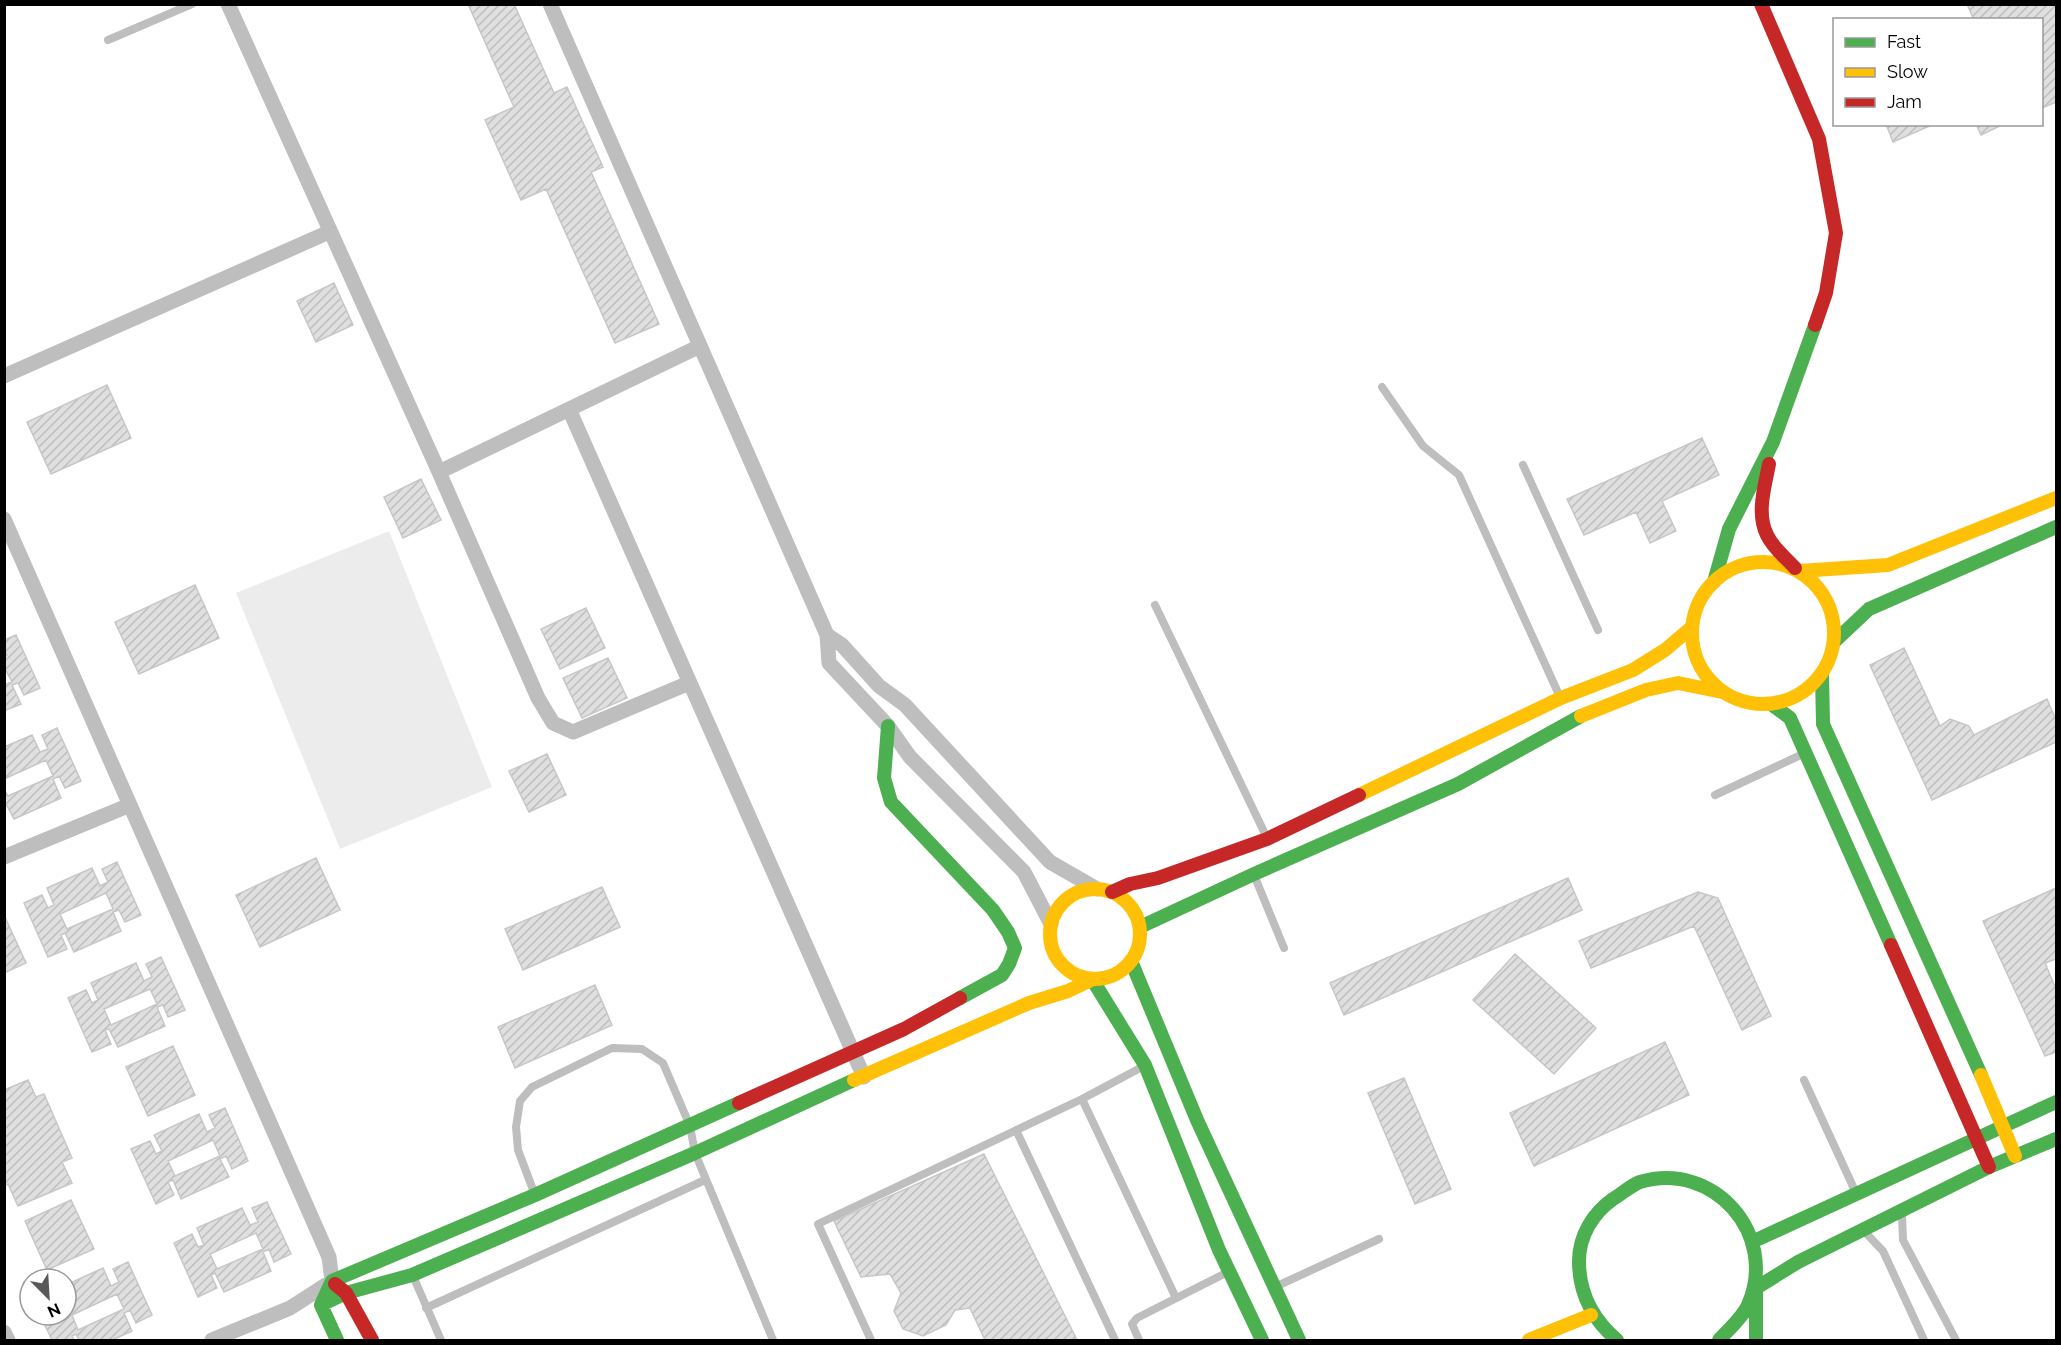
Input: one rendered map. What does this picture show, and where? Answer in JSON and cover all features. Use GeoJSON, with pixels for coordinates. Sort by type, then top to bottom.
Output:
{"type":"FeatureCollection","features":[{"type":"Feature","properties":{"kind":"street"},"geometry":{"type":"LineString","coordinates":[[228,4],[538,698],[553,723],[573,732],[689,683]]}},
{"type":"Feature","properties":{"kind":"street"},"geometry":{"type":"LineString","coordinates":[[550,4],[827,636],[829,663],[888,726],[910,757],[1024,872],[1051,924]]}},
{"type":"Feature","properties":{"kind":"street"},"geometry":{"type":"LineString","coordinates":[[1714,582],[1729,529],[1773,442],[1826,293],[1836,232],[1819,139],[1761,4]]}},
{"type":"Feature","properties":{"kind":"street"},"geometry":{"type":"LineString","coordinates":[[4,376],[329,231]]}},
{"type":"Feature","properties":{"kind":"street"},"geometry":{"type":"LineString","coordinates":[[439,472],[700,346]]}},
{"type":"Feature","properties":{"kind":"street"},"geometry":{"type":"LineString","coordinates":[[569,409],[864,1077]]}},
{"type":"Feature","properties":{"kind":"street"},"geometry":{"type":"LineString","coordinates":[[1773,442],[1763,501],[1763,522],[1775,546],[1798,570],[1816,584],[1828,601],[1834,620],[1835,641],[1831,659],[1822,675],[1799,695],[1786,701],[1754,704],[1737,700],[1722,692],[1708,680],[1698,663],[1692,645],[1692,627],[1697,607],[1707,588],[1723,574],[1742,565],[1763,561],[1784,564],[1798,570],[1888,565],[2056,498]]}},
{"type":"Feature","properties":{"kind":"street"},"geometry":{"type":"LineString","coordinates":[[4,519],[329,1257],[332,1281],[321,1305],[337,1341]]}},
{"type":"Feature","properties":{"kind":"street"},"geometry":{"type":"LineString","coordinates":[[1835,641],[1869,609],[2056,527]]}},
{"type":"Feature","properties":{"kind":"street"},"geometry":{"type":"LineString","coordinates":[[827,636],[842,645],[879,686],[905,705],[1050,861],[1104,890],[1125,900],[1135,912],[1140,927],[1140,939],[1131,961],[1120,971],[1107,978],[1092,979],[1076,975],[1064,967],[1054,954],[1050,939],[1051,924],[1057,909],[1068,898],[1081,891],[1104,890],[1158,878],[1267,839],[1561,698],[1633,670],[1665,650],[1692,627]]}},
{"type":"Feature","properties":{"kind":"street"},"geometry":{"type":"LineString","coordinates":[[1822,675],[1823,724],[2015,1156]]}},
{"type":"Feature","properties":{"kind":"street"},"geometry":{"type":"LineString","coordinates":[[1140,927],[1458,784],[1580,716],[1606,705],[1646,690],[1678,683],[1722,692]]}},
{"type":"Feature","properties":{"kind":"street"},"geometry":{"type":"LineString","coordinates":[[1771,704],[1790,718],[1989,1167]]}},
{"type":"Feature","properties":{"kind":"street"},"geometry":{"type":"LineString","coordinates":[[213,1341],[290,1308],[332,1281],[535,1195],[904,1029],[1002,975],[1015,948],[1008,932],[993,910],[891,802],[884,778],[888,726],[905,705]]}},
{"type":"Feature","properties":{"kind":"street"},"geometry":{"type":"LineString","coordinates":[[4,857],[130,805]]}},
{"type":"Feature","properties":{"kind":"street"},"geometry":{"type":"LineString","coordinates":[[1131,961],[1197,1120],[1299,1341]]}},
{"type":"Feature","properties":{"kind":"street"},"geometry":{"type":"LineString","coordinates":[[1092,979],[1145,1065],[1219,1250],[1262,1341]]}},
{"type":"Feature","properties":{"kind":"street"},"geometry":{"type":"LineString","coordinates":[[321,1305],[346,1293],[412,1275],[694,1153],[913,1053],[1029,1003],[1068,991],[1092,979]]}},
{"type":"Feature","properties":{"kind":"street"},"geometry":{"type":"LineString","coordinates":[[1754,1241],[2056,1101]]}},
{"type":"Feature","properties":{"kind":"street"},"geometry":{"type":"LineString","coordinates":[[1719,1341],[1734,1329],[1747,1310],[1756,1288],[1798,1262],[1989,1167],[2056,1139]]}},
{"type":"Feature","properties":{"kind":"street"},"geometry":{"type":"LineString","coordinates":[[1617,1341],[1591,1314],[1582,1295],[1578,1274],[1580,1253],[1586,1232],[1597,1213],[1612,1197],[1631,1186],[1652,1179],[1674,1178],[1695,1182],[1715,1191],[1732,1204],[1746,1221],[1754,1241],[1758,1264],[1756,1341]]}},
{"type":"Feature","properties":{"kind":"street"},"geometry":{"type":"LineString","coordinates":[[332,1281],[346,1293],[372,1341]]}},
{"type":"Feature","properties":{"kind":"street"},"geometry":{"type":"LineString","coordinates":[[1529,1341],[1591,1314]]}},
{"type":"Feature","properties":{"kind":"street"},"geometry":{"type":"LineString","coordinates":[[4,1332],[8,1341]]}},
{"type":"Feature","properties":{"kind":"lane"},"geometry":{"type":"LineString","coordinates":[[108,40],[192,4]]}},
{"type":"Feature","properties":{"kind":"lane"},"geometry":{"type":"LineString","coordinates":[[1382,387],[1423,446],[1459,475],[1561,698]]}},
{"type":"Feature","properties":{"kind":"lane"},"geometry":{"type":"LineString","coordinates":[[1523,465],[1598,630]]}},
{"type":"Feature","properties":{"kind":"lane"},"geometry":{"type":"LineString","coordinates":[[1155,605],[1267,839]]}},
{"type":"Feature","properties":{"kind":"lane"},"geometry":{"type":"LineString","coordinates":[[1715,795],[1804,753]]}},
{"type":"Feature","properties":{"kind":"lane"},"geometry":{"type":"LineString","coordinates":[[1254,874],[1284,948]]}},
{"type":"Feature","properties":{"kind":"lane"},"geometry":{"type":"LineString","coordinates":[[535,1195],[518,1150],[516,1127],[520,1101],[532,1087],[612,1048],[642,1049],[663,1063],[690,1126],[694,1153],[773,1341]]}},
{"type":"Feature","properties":{"kind":"lane"},"geometry":{"type":"LineString","coordinates":[[871,1341],[818,1224],[1082,1099],[1145,1065]]}},
{"type":"Feature","properties":{"kind":"lane"},"geometry":{"type":"LineString","coordinates":[[1804,1080],[1857,1195]]}},
{"type":"Feature","properties":{"kind":"lane"},"geometry":{"type":"LineString","coordinates":[[1082,1099],[1176,1298]]}},
{"type":"Feature","properties":{"kind":"lane"},"geometry":{"type":"LineString","coordinates":[[1016,1130],[1115,1341]]}},
{"type":"Feature","properties":{"kind":"lane"},"geometry":{"type":"LineString","coordinates":[[426,1308],[705,1180]]}},
{"type":"Feature","properties":{"kind":"lane"},"geometry":{"type":"LineString","coordinates":[[1902,1211],[1903,1240],[1956,1341]]}},
{"type":"Feature","properties":{"kind":"lane"},"geometry":{"type":"LineString","coordinates":[[1863,1230],[1883,1251],[1924,1341]]}},
{"type":"Feature","properties":{"kind":"lane"},"geometry":{"type":"LineString","coordinates":[[1275,1288],[1379,1239]]}},
{"type":"Feature","properties":{"kind":"lane"},"geometry":{"type":"LineString","coordinates":[[1139,1341],[1132,1324],[1137,1318],[1229,1271]]}},
{"type":"Feature","properties":{"kind":"lane"},"geometry":{"type":"LineString","coordinates":[[412,1275],[441,1341]]}},
{"type":"Feature","properties":{"kind":"shaded area"},"geometry":{"type":"Polygon","coordinates":[[[389,531],[492,787],[340,849],[236,593],[389,531]]]}},
{"type":"Feature","properties":{"kind":"building"},"geometry":{"type":"Polygon","coordinates":[[[468,4],[514,4],[554,93],[567,87],[603,167],[591,172],[659,324],[615,343],[546,189],[521,200],[485,120],[514,107],[468,4]]]}},
{"type":"Feature","properties":{"kind":"building"},"geometry":{"type":"Polygon","coordinates":[[[1967,4],[2056,4],[2056,102],[2043,108],[2043,18],[1973,18],[1967,4]]]}},
{"type":"Feature","properties":{"kind":"building"},"geometry":{"type":"Polygon","coordinates":[[[1887,126],[1929,126],[1893,142],[1887,126]]]}},
{"type":"Feature","properties":{"kind":"building"},"geometry":{"type":"Polygon","coordinates":[[[1977,126],[2000,126],[1981,135],[1977,126]]]}},
{"type":"Feature","properties":{"kind":"building"},"geometry":{"type":"Polygon","coordinates":[[[334,283],[353,325],[316,342],[297,301],[334,283]]]}},
{"type":"Feature","properties":{"kind":"building"},"geometry":{"type":"Polygon","coordinates":[[[107,385],[131,438],[51,474],[27,422],[107,385]]]}},
{"type":"Feature","properties":{"kind":"building"},"geometry":{"type":"Polygon","coordinates":[[[1702,438],[1719,475],[1662,501],[1676,531],[1650,543],[1636,512],[1584,535],[1567,499],[1702,438]]]}},
{"type":"Feature","properties":{"kind":"building"},"geometry":{"type":"Polygon","coordinates":[[[421,479],[441,520],[403,538],[384,497],[421,479]]]}},
{"type":"Feature","properties":{"kind":"building"},"geometry":{"type":"Polygon","coordinates":[[[195,585],[219,638],[139,674],[115,622],[195,585]]]}},
{"type":"Feature","properties":{"kind":"building"},"geometry":{"type":"Polygon","coordinates":[[[586,608],[605,648],[560,669],[541,629],[586,608]]]}},
{"type":"Feature","properties":{"kind":"building"},"geometry":{"type":"Polygon","coordinates":[[[16,635],[40,688],[24,695],[18,683],[12,685],[21,704],[4,711],[4,685],[12,682],[4,667],[4,656],[7,655],[4,640],[16,635]]]}},
{"type":"Feature","properties":{"kind":"building"},"geometry":{"type":"Polygon","coordinates":[[[1904,648],[1940,726],[1950,719],[1969,726],[1974,735],[2047,699],[2056,720],[2056,742],[1932,800],[1870,665],[1904,648]]]}},
{"type":"Feature","properties":{"kind":"building"},"geometry":{"type":"Polygon","coordinates":[[[608,658],[627,698],[582,718],[563,678],[608,658]]]}},
{"type":"Feature","properties":{"kind":"building"},"geometry":{"type":"Polygon","coordinates":[[[57,728],[81,781],[65,788],[59,776],[53,779],[61,798],[14,819],[4,800],[4,789],[8,796],[53,776],[46,760],[4,779],[4,747],[32,735],[40,752],[48,749],[42,735],[57,728]]]}},
{"type":"Feature","properties":{"kind":"building"},"geometry":{"type":"Polygon","coordinates":[[[547,754],[566,795],[529,812],[509,771],[547,754]]]}},
{"type":"Feature","properties":{"kind":"building"},"geometry":{"type":"Polygon","coordinates":[[[316,858],[340,910],[260,947],[236,895],[316,858]]]}},
{"type":"Feature","properties":{"kind":"building"},"geometry":{"type":"Polygon","coordinates":[[[117,862],[141,915],[125,922],[119,910],[113,912],[121,931],[74,952],[65,933],[61,935],[67,949],[48,957],[24,903],[42,895],[48,908],[54,905],[47,888],[92,868],[100,886],[108,882],[102,869],[117,862]],[[106,893],[60,914],[67,929],[113,909],[106,893]]]}},
{"type":"Feature","properties":{"kind":"building"},"geometry":{"type":"Polygon","coordinates":[[[1568,878],[1582,910],[1344,1015],[1330,983],[1568,878]]]}},
{"type":"Feature","properties":{"kind":"building"},"geometry":{"type":"Polygon","coordinates":[[[602,887],[620,927],[523,970],[505,929],[602,887]]]}},
{"type":"Feature","properties":{"kind":"building"},"geometry":{"type":"Polygon","coordinates":[[[2056,888],[2056,959],[2045,963],[2056,989],[2056,1052],[2045,1056],[1983,921],[2056,888]]]}},
{"type":"Feature","properties":{"kind":"building"},"geometry":{"type":"Polygon","coordinates":[[[1698,892],[1718,898],[1771,1016],[1742,1030],[1694,926],[1591,968],[1579,941],[1698,892]]]}},
{"type":"Feature","properties":{"kind":"building"},"geometry":{"type":"Polygon","coordinates":[[[4,915],[26,963],[4,973],[4,915]]]}},
{"type":"Feature","properties":{"kind":"building"},"geometry":{"type":"Polygon","coordinates":[[[1515,954],[1596,1028],[1554,1074],[1473,1000],[1515,954]]]}},
{"type":"Feature","properties":{"kind":"building"},"geometry":{"type":"Polygon","coordinates":[[[161,957],[185,1010],[168,1017],[163,1005],[157,1007],[165,1026],[118,1047],[109,1029],[105,1030],[111,1044],[92,1052],[68,998],[86,990],[92,1003],[98,1000],[91,983],[136,963],[144,981],[152,977],[146,964],[161,957]],[[150,989],[104,1009],[111,1025],[157,1004],[150,989]]]}},
{"type":"Feature","properties":{"kind":"building"},"geometry":{"type":"Polygon","coordinates":[[[595,985],[612,1025],[515,1068],[498,1027],[595,985]]]}},
{"type":"Feature","properties":{"kind":"building"},"geometry":{"type":"Polygon","coordinates":[[[1665,1042],[1689,1095],[1534,1166],[1510,1113],[1665,1042]]]}},
{"type":"Feature","properties":{"kind":"building"},"geometry":{"type":"Polygon","coordinates":[[[173,1046],[195,1095],[148,1116],[126,1067],[173,1046]]]}},
{"type":"Feature","properties":{"kind":"building"},"geometry":{"type":"Polygon","coordinates":[[[1404,1078],[1451,1189],[1415,1204],[1368,1093],[1404,1078]]]}},
{"type":"Feature","properties":{"kind":"building"},"geometry":{"type":"Polygon","coordinates":[[[28,1080],[36,1097],[44,1094],[72,1158],[62,1162],[72,1183],[18,1206],[8,1184],[4,1186],[4,1090],[28,1080]]]}},
{"type":"Feature","properties":{"kind":"building"},"geometry":{"type":"Polygon","coordinates":[[[225,1108],[248,1161],[232,1169],[226,1156],[220,1159],[229,1177],[181,1199],[173,1180],[168,1182],[174,1195],[156,1204],[131,1149],[150,1141],[156,1154],[162,1151],[154,1135],[199,1114],[207,1132],[215,1128],[209,1115],[225,1108]],[[213,1140],[168,1161],[175,1176],[220,1156],[213,1140]]]}},
{"type":"Feature","properties":{"kind":"building"},"geometry":{"type":"Polygon","coordinates":[[[984,1154],[1077,1340],[985,1340],[970,1308],[955,1310],[946,1325],[923,1336],[903,1329],[894,1311],[901,1293],[890,1274],[861,1277],[834,1221],[984,1154]]]}},
{"type":"Feature","properties":{"kind":"building"},"geometry":{"type":"Polygon","coordinates":[[[71,1200],[94,1249],[54,1267],[46,1267],[25,1221],[71,1200]]]}},
{"type":"Feature","properties":{"kind":"building"},"geometry":{"type":"Polygon","coordinates":[[[267,1202],[291,1254],[274,1262],[269,1249],[263,1252],[271,1271],[224,1292],[215,1273],[211,1275],[217,1288],[198,1297],[174,1243],[192,1234],[198,1247],[204,1245],[197,1228],[242,1208],[250,1225],[258,1222],[252,1208],[267,1202]],[[256,1233],[210,1254],[217,1269],[263,1249],[256,1233]]]}},
{"type":"Feature","properties":{"kind":"building"},"geometry":{"type":"Polygon","coordinates":[[[128,1262],[152,1315],[136,1323],[130,1310],[124,1313],[132,1331],[112,1340],[79,1340],[76,1334],[72,1336],[74,1340],[52,1340],[46,1327],[77,1327],[78,1330],[124,1309],[117,1294],[78,1312],[78,1279],[103,1268],[111,1286],[119,1282],[113,1269],[128,1262]]]}},
{"type":"Feature","properties":{"kind":"traffic: fast"},"geometry":{"type":"LineString","coordinates":[[1714,582],[1729,529],[1773,442],[1815,325]]}},
{"type":"Feature","properties":{"kind":"traffic: fast"},"geometry":{"type":"LineString","coordinates":[[1835,641],[1869,609],[2056,527]]}},
{"type":"Feature","properties":{"kind":"traffic: fast"},"geometry":{"type":"LineString","coordinates":[[1822,675],[1823,724],[1981,1075]]}},
{"type":"Feature","properties":{"kind":"traffic: fast"},"geometry":{"type":"LineString","coordinates":[[1771,704],[1790,718],[1891,945]]}},
{"type":"Feature","properties":{"kind":"traffic: fast"},"geometry":{"type":"LineString","coordinates":[[1140,927],[1458,784],[1581,716]]}},
{"type":"Feature","properties":{"kind":"traffic: fast"},"geometry":{"type":"LineString","coordinates":[[888,726],[884,778],[891,802],[993,910],[1008,932],[1015,948],[1002,975],[960,998]]}},
{"type":"Feature","properties":{"kind":"traffic: fast"},"geometry":{"type":"LineString","coordinates":[[1131,961],[1197,1120],[1299,1340]]}},
{"type":"Feature","properties":{"kind":"traffic: fast"},"geometry":{"type":"LineString","coordinates":[[1089,981],[1092,979],[1145,1065],[1219,1250],[1262,1340]]}},
{"type":"Feature","properties":{"kind":"traffic: fast"},"geometry":{"type":"LineString","coordinates":[[321,1305],[346,1293],[412,1275],[695,1153],[854,1080]]}},
{"type":"Feature","properties":{"kind":"traffic: fast"},"geometry":{"type":"LineString","coordinates":[[1754,1241],[2056,1102]]}},
{"type":"Feature","properties":{"kind":"traffic: fast"},"geometry":{"type":"LineString","coordinates":[[337,1340],[321,1305],[332,1281],[535,1195],[739,1103]]}},
{"type":"Feature","properties":{"kind":"traffic: fast"},"geometry":{"type":"LineString","coordinates":[[1756,1340],[1756,1288],[1798,1262],[1989,1167],[2056,1139]]}},
{"type":"Feature","properties":{"kind":"traffic: fast"},"geometry":{"type":"LineString","coordinates":[[1617,1340],[1594,1314],[1584,1295],[1579,1261],[1584,1234],[1599,1211],[1633,1185],[1667,1178],[1692,1182],[1715,1193],[1733,1209],[1747,1230],[1755,1253],[1755,1279],[1746,1310],[1719,1340]]}},
{"type":"Feature","properties":{"kind":"traffic: slow"},"geometry":{"type":"LineString","coordinates":[[1800,571],[1888,565],[2056,498]]}},
{"type":"Feature","properties":{"kind":"traffic: slow"},"geometry":{"type":"LineString","coordinates":[[1763,562],[1790,567],[1814,582],[1829,606],[1834,633],[1829,660],[1814,684],[1790,699],[1763,704],[1736,699],[1712,684],[1697,660],[1692,633],[1697,606],[1712,582],[1736,567],[1763,562]]}},
{"type":"Feature","properties":{"kind":"traffic: slow"},"geometry":{"type":"LineString","coordinates":[[1359,795],[1561,698],[1633,670],[1665,650],[1692,627]]}},
{"type":"Feature","properties":{"kind":"traffic: slow"},"geometry":{"type":"LineString","coordinates":[[1581,716],[1646,690],[1678,683],[1722,692]]}},
{"type":"Feature","properties":{"kind":"traffic: slow"},"geometry":{"type":"LineString","coordinates":[[1095,889],[1112,893],[1127,902],[1136,917],[1140,934],[1136,951],[1127,966],[1112,975],[1095,979],[1078,975],[1063,966],[1054,951],[1050,934],[1054,917],[1063,902],[1078,893],[1095,889]]}},
{"type":"Feature","properties":{"kind":"traffic: slow"},"geometry":{"type":"LineString","coordinates":[[854,1080],[1029,1003],[1068,991],[1089,981]]}},
{"type":"Feature","properties":{"kind":"traffic: slow"},"geometry":{"type":"LineString","coordinates":[[1981,1075],[2015,1156]]}},
{"type":"Feature","properties":{"kind":"traffic: slow"},"geometry":{"type":"LineString","coordinates":[[1529,1340],[1591,1315]]}},
{"type":"Feature","properties":{"kind":"traffic: jam"},"geometry":{"type":"LineString","coordinates":[[1761,4],[1819,139],[1836,233],[1826,293],[1815,325]]}},
{"type":"Feature","properties":{"kind":"traffic: jam"},"geometry":{"type":"LineString","coordinates":[[1769,464],[1762,499],[1764,527],[1773,544],[1795,568]]}},
{"type":"Feature","properties":{"kind":"traffic: jam"},"geometry":{"type":"LineString","coordinates":[[1112,892],[1267,839],[1359,795]]}},
{"type":"Feature","properties":{"kind":"traffic: jam"},"geometry":{"type":"LineString","coordinates":[[1891,945],[1989,1167]]}},
{"type":"Feature","properties":{"kind":"traffic: jam"},"geometry":{"type":"LineString","coordinates":[[739,1103],[904,1029],[960,998]]}},
{"type":"Feature","properties":{"kind":"traffic: jam"},"geometry":{"type":"LineString","coordinates":[[335,1284],[346,1293],[372,1340]]}}]}
